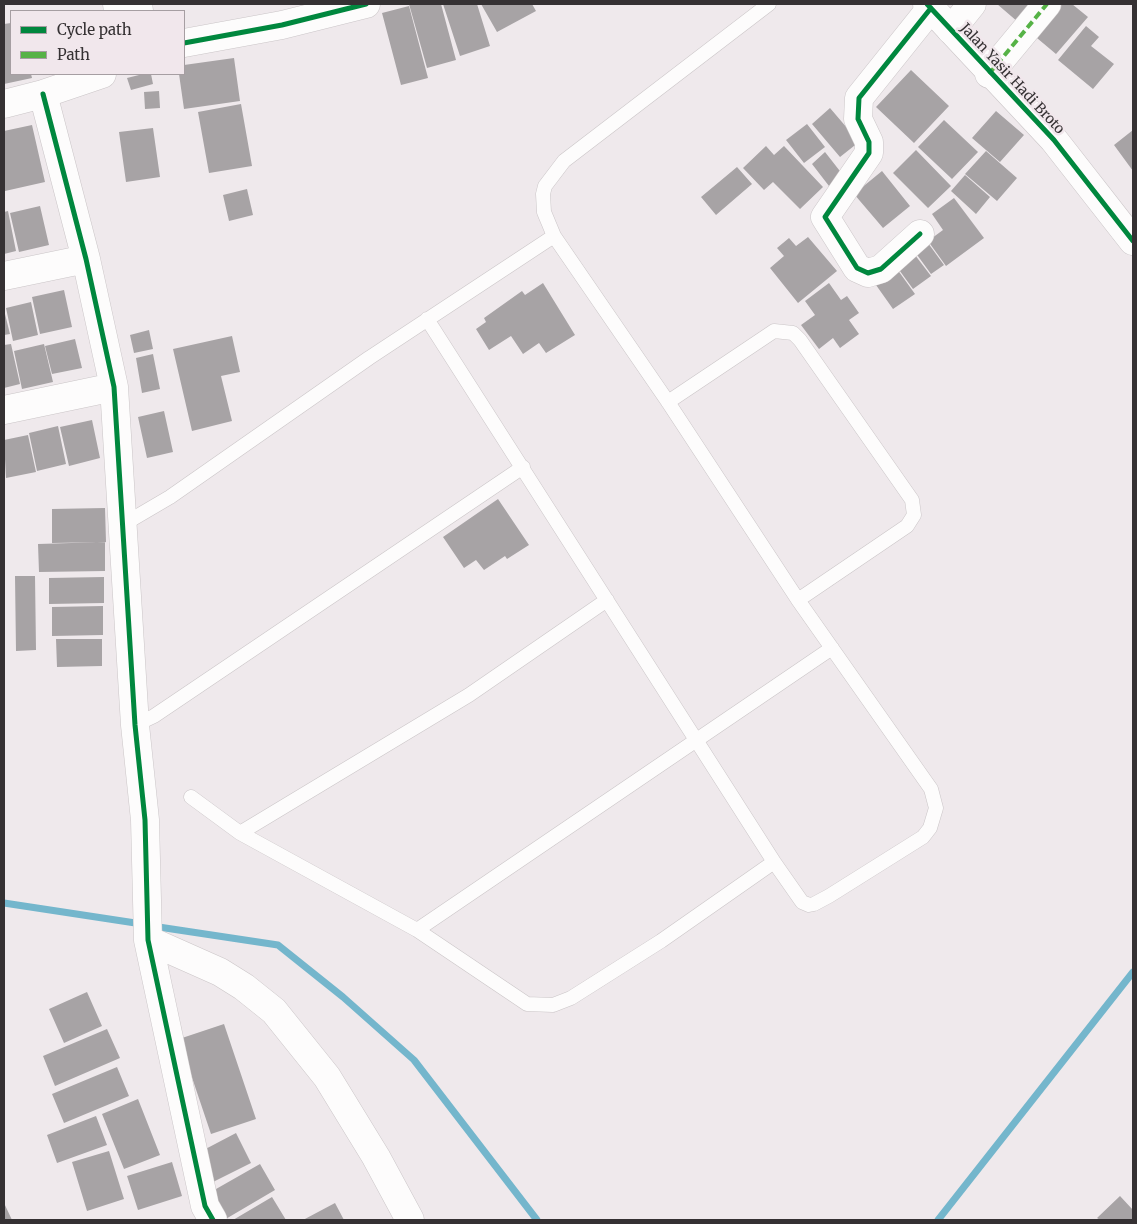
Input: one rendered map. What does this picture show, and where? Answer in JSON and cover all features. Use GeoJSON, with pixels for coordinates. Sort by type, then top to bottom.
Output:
{"type":"FeatureCollection","features":[{"type":"Feature","properties":{"kind":"street"},"geometry":{"type":"LineString","coordinates":[[185,43],[282,25],[366,4]]}},
{"type":"Feature","properties":{"kind":"street"},"geometry":{"type":"LineString","coordinates":[[951,30],[972,4]]}},
{"type":"Feature","properties":{"kind":"street"},"geometry":{"type":"LineString","coordinates":[[990,74],[1047,4]]}},
{"type":"Feature","properties":{"kind":"street"},"geometry":{"type":"LineString","coordinates":[[920,234],[881,269],[868,273],[858,268],[825,217],[869,153],[869,142],[858,119],[858,98],[929,6]]}},
{"type":"Feature","properties":{"kind":"street","name":"Jalan Yasir Hadi Broto"},"geometry":{"type":"LineString","coordinates":[[929,6],[990,74],[1054,140],[1133,241]]}},
{"type":"Feature","properties":{"kind":"street"},"geometry":{"type":"LineString","coordinates":[[4,104],[43,94],[99,75]]}},
{"type":"Feature","properties":{"kind":"street"},"geometry":{"type":"LineString","coordinates":[[43,94],[86,258],[114,387],[135,725],[147,871],[149,935],[205,1206],[213,1220]]}},
{"type":"Feature","properties":{"kind":"street"},"geometry":{"type":"LineString","coordinates":[[4,276],[86,258]]}},
{"type":"Feature","properties":{"kind":"street"},"geometry":{"type":"LineString","coordinates":[[4,410],[114,387]]}},
{"type":"Feature","properties":{"kind":"street"},"geometry":{"type":"LineString","coordinates":[[149,935],[220,972],[244,987],[274,1011],[327,1076],[376,1157],[410,1220]]}},
{"type":"Feature","properties":{"kind":"lane"},"geometry":{"type":"LineString","coordinates":[[428,319],[774,862],[802,902],[809,905],[814,904],[923,838],[934,819],[936,808],[930,789],[798,600],[668,402],[554,236],[544,212],[542,194],[559,166],[648,94],[769,4]]}},
{"type":"Feature","properties":{"kind":"lane"},"geometry":{"type":"LineString","coordinates":[[124,524],[170,497],[428,319],[554,236]]}},
{"type":"Feature","properties":{"kind":"lane"},"geometry":{"type":"LineString","coordinates":[[668,402],[774,330],[792,333],[800,340],[912,500],[914,515],[907,526],[798,600]]}},
{"type":"Feature","properties":{"kind":"lane"},"geometry":{"type":"LineString","coordinates":[[135,725],[162,710],[523,467]]}},
{"type":"Feature","properties":{"kind":"lane"},"geometry":{"type":"LineString","coordinates":[[240,833],[469,695],[607,600]]}},
{"type":"Feature","properties":{"kind":"lane"},"geometry":{"type":"LineString","coordinates":[[417,930],[832,648]]}},
{"type":"Feature","properties":{"kind":"lane"},"geometry":{"type":"LineString","coordinates":[[191,797],[240,833],[417,930],[527,1004],[553,1006],[571,998],[661,941],[774,862]]}},
{"type":"Feature","properties":{"kind":"building"},"geometry":{"type":"Polygon","coordinates":[[[409,4],[441,4],[456,60],[427,68],[409,4]]]}},
{"type":"Feature","properties":{"kind":"building"},"geometry":{"type":"Polygon","coordinates":[[[443,4],[477,4],[490,46],[460,56],[443,4]]]}},
{"type":"Feature","properties":{"kind":"building"},"geometry":{"type":"Polygon","coordinates":[[[481,4],[532,4],[536,11],[497,32],[481,4]]]}},
{"type":"Feature","properties":{"kind":"building"},"geometry":{"type":"Polygon","coordinates":[[[997,4],[1034,4],[1018,22],[997,4]]]}},
{"type":"Feature","properties":{"kind":"building"},"geometry":{"type":"Polygon","coordinates":[[[1056,4],[1072,4],[1088,17],[1056,54],[1031,33],[1056,4]]]}},
{"type":"Feature","properties":{"kind":"building"},"geometry":{"type":"Polygon","coordinates":[[[409,6],[428,78],[401,85],[382,13],[409,6]]]}},
{"type":"Feature","properties":{"kind":"building"},"geometry":{"type":"Polygon","coordinates":[[[10,23],[10,75],[31,75],[32,78],[4,84],[4,24],[10,23]]]}},
{"type":"Feature","properties":{"kind":"building"},"geometry":{"type":"Polygon","coordinates":[[[1086,26],[1099,37],[1091,46],[1114,64],[1093,89],[1058,60],[1086,26]]]}},
{"type":"Feature","properties":{"kind":"building"},"geometry":{"type":"Polygon","coordinates":[[[234,58],[240,101],[184,109],[179,75],[185,75],[185,65],[234,58]]]}},
{"type":"Feature","properties":{"kind":"building"},"geometry":{"type":"Polygon","coordinates":[[[911,70],[949,106],[914,143],[876,107],[911,70]]]}},
{"type":"Feature","properties":{"kind":"building"},"geometry":{"type":"Polygon","coordinates":[[[139,75],[151,75],[153,84],[131,90],[127,78],[139,75]]]}},
{"type":"Feature","properties":{"kind":"building"},"geometry":{"type":"Polygon","coordinates":[[[159,91],[160,108],[145,109],[144,92],[159,91]]]}},
{"type":"Feature","properties":{"kind":"building"},"geometry":{"type":"Polygon","coordinates":[[[241,104],[252,166],[209,173],[198,112],[241,104]]]}},
{"type":"Feature","properties":{"kind":"building"},"geometry":{"type":"Polygon","coordinates":[[[830,108],[859,142],[840,157],[812,124],[830,108]]]}},
{"type":"Feature","properties":{"kind":"building"},"geometry":{"type":"Polygon","coordinates":[[[996,111],[1024,135],[1000,162],[972,138],[996,111]]]}},
{"type":"Feature","properties":{"kind":"building"},"geometry":{"type":"Polygon","coordinates":[[[944,120],[978,152],[952,179],[918,147],[944,120]]]}},
{"type":"Feature","properties":{"kind":"building"},"geometry":{"type":"Polygon","coordinates":[[[807,124],[825,147],[804,163],[786,140],[807,124]]]}},
{"type":"Feature","properties":{"kind":"building"},"geometry":{"type":"Polygon","coordinates":[[[32,125],[45,182],[5,191],[4,131],[32,125]]]}},
{"type":"Feature","properties":{"kind":"building"},"geometry":{"type":"Polygon","coordinates":[[[153,128],[160,177],[126,182],[119,132],[153,128]]]}},
{"type":"Feature","properties":{"kind":"building"},"geometry":{"type":"Polygon","coordinates":[[[1133,130],[1133,171],[1114,145],[1133,130]]]}},
{"type":"Feature","properties":{"kind":"building"},"geometry":{"type":"Polygon","coordinates":[[[766,146],[774,155],[784,146],[823,187],[800,209],[773,182],[764,190],[743,168],[766,146]]]}},
{"type":"Feature","properties":{"kind":"building"},"geometry":{"type":"Polygon","coordinates":[[[916,150],[951,186],[928,208],[893,173],[916,150]]]}},
{"type":"Feature","properties":{"kind":"building"},"geometry":{"type":"Polygon","coordinates":[[[986,151],[1017,178],[997,201],[965,174],[986,151]]]}},
{"type":"Feature","properties":{"kind":"building"},"geometry":{"type":"Polygon","coordinates":[[[825,152],[843,175],[829,186],[812,164],[825,152]]]}},
{"type":"Feature","properties":{"kind":"building"},"geometry":{"type":"Polygon","coordinates":[[[737,167],[752,184],[716,215],[701,197],[737,167]]]}},
{"type":"Feature","properties":{"kind":"building"},"geometry":{"type":"Polygon","coordinates":[[[882,171],[910,206],[883,228],[854,194],[882,171]]]}},
{"type":"Feature","properties":{"kind":"building"},"geometry":{"type":"Polygon","coordinates":[[[965,175],[990,197],[976,214],[951,191],[965,175]]]}},
{"type":"Feature","properties":{"kind":"building"},"geometry":{"type":"Polygon","coordinates":[[[247,189],[253,215],[229,221],[223,195],[247,189]]]}},
{"type":"Feature","properties":{"kind":"building"},"geometry":{"type":"Polygon","coordinates":[[[954,198],[984,238],[946,266],[928,241],[943,230],[932,214],[954,198]]]}},
{"type":"Feature","properties":{"kind":"building"},"geometry":{"type":"Polygon","coordinates":[[[40,206],[49,245],[19,252],[10,213],[40,206]]]}},
{"type":"Feature","properties":{"kind":"building"},"geometry":{"type":"Polygon","coordinates":[[[8,211],[16,251],[4,254],[4,212],[8,211]]]}},
{"type":"Feature","properties":{"kind":"building"},"geometry":{"type":"Polygon","coordinates":[[[808,237],[837,271],[798,303],[770,268],[784,256],[777,248],[789,238],[796,246],[808,237]]]}},
{"type":"Feature","properties":{"kind":"building"},"geometry":{"type":"Polygon","coordinates":[[[928,243],[944,265],[931,274],[915,252],[928,243]]]}},
{"type":"Feature","properties":{"kind":"building"},"geometry":{"type":"Polygon","coordinates":[[[915,255],[931,276],[913,289],[897,267],[915,255]]]}},
{"type":"Feature","properties":{"kind":"building"},"geometry":{"type":"Polygon","coordinates":[[[897,269],[915,294],[893,309],[876,285],[897,269]]]}},
{"type":"Feature","properties":{"kind":"building"},"geometry":{"type":"Polygon","coordinates":[[[543,283],[575,335],[546,353],[539,343],[523,354],[511,336],[489,350],[476,329],[486,322],[484,318],[522,291],[525,295],[543,283]]]}},
{"type":"Feature","properties":{"kind":"building"},"geometry":{"type":"Polygon","coordinates":[[[829,283],[841,300],[847,296],[859,313],[849,320],[859,334],[840,348],[833,338],[819,349],[801,325],[815,315],[805,301],[829,283]]]}},
{"type":"Feature","properties":{"kind":"building"},"geometry":{"type":"Polygon","coordinates":[[[64,290],[72,327],[40,334],[32,297],[64,290]]]}},
{"type":"Feature","properties":{"kind":"building"},"geometry":{"type":"Polygon","coordinates":[[[31,302],[38,335],[13,341],[6,308],[31,302]]]}},
{"type":"Feature","properties":{"kind":"building"},"geometry":{"type":"Polygon","coordinates":[[[4,310],[10,334],[4,335],[4,310]]]}},
{"type":"Feature","properties":{"kind":"building"},"geometry":{"type":"Polygon","coordinates":[[[149,330],[153,349],[134,353],[130,335],[149,330]]]}},
{"type":"Feature","properties":{"kind":"building"},"geometry":{"type":"Polygon","coordinates":[[[232,336],[240,372],[221,376],[232,421],[192,431],[173,349],[232,336]]]}},
{"type":"Feature","properties":{"kind":"building"},"geometry":{"type":"Polygon","coordinates":[[[75,339],[82,368],[52,374],[45,346],[75,339]]]}},
{"type":"Feature","properties":{"kind":"building"},"geometry":{"type":"Polygon","coordinates":[[[11,344],[20,384],[4,388],[4,345],[11,344]]]}},
{"type":"Feature","properties":{"kind":"building"},"geometry":{"type":"Polygon","coordinates":[[[44,344],[53,382],[22,389],[14,351],[44,344]]]}},
{"type":"Feature","properties":{"kind":"building"},"geometry":{"type":"Polygon","coordinates":[[[153,354],[160,389],[142,393],[136,358],[153,354]]]}},
{"type":"Feature","properties":{"kind":"building"},"geometry":{"type":"Polygon","coordinates":[[[164,411],[173,452],[147,458],[138,417],[164,411]]]}},
{"type":"Feature","properties":{"kind":"building"},"geometry":{"type":"Polygon","coordinates":[[[92,420],[100,458],[69,466],[60,427],[92,420]]]}},
{"type":"Feature","properties":{"kind":"building"},"geometry":{"type":"Polygon","coordinates":[[[58,426],[66,464],[37,471],[29,433],[58,426]]]}},
{"type":"Feature","properties":{"kind":"building"},"geometry":{"type":"Polygon","coordinates":[[[28,435],[36,472],[6,478],[4,440],[28,435]]]}},
{"type":"Feature","properties":{"kind":"building"},"geometry":{"type":"Polygon","coordinates":[[[498,499],[529,545],[507,559],[505,556],[484,570],[476,560],[464,568],[443,537],[498,499]]]}},
{"type":"Feature","properties":{"kind":"building"},"geometry":{"type":"Polygon","coordinates":[[[105,508],[106,542],[52,543],[52,509],[105,508]]]}},
{"type":"Feature","properties":{"kind":"building"},"geometry":{"type":"Polygon","coordinates":[[[105,542],[105,571],[39,572],[38,544],[105,542]]]}},
{"type":"Feature","properties":{"kind":"building"},"geometry":{"type":"Polygon","coordinates":[[[15,576],[35,576],[36,650],[16,651],[15,576]]]}},
{"type":"Feature","properties":{"kind":"building"},"geometry":{"type":"Polygon","coordinates":[[[104,577],[104,603],[49,604],[49,578],[104,577]]]}},
{"type":"Feature","properties":{"kind":"building"},"geometry":{"type":"Polygon","coordinates":[[[103,606],[103,635],[52,636],[52,607],[103,606]]]}},
{"type":"Feature","properties":{"kind":"building"},"geometry":{"type":"Polygon","coordinates":[[[56,639],[102,639],[102,666],[57,667],[56,639]]]}},
{"type":"Feature","properties":{"kind":"building"},"geometry":{"type":"Polygon","coordinates":[[[87,992],[102,1026],[64,1043],[49,1009],[87,992]]]}},
{"type":"Feature","properties":{"kind":"building"},"geometry":{"type":"Polygon","coordinates":[[[224,1024],[256,1119],[211,1134],[179,1039],[224,1024]]]}},
{"type":"Feature","properties":{"kind":"building"},"geometry":{"type":"Polygon","coordinates":[[[107,1029],[120,1058],[55,1086],[43,1056],[107,1029]]]}},
{"type":"Feature","properties":{"kind":"building"},"geometry":{"type":"Polygon","coordinates":[[[117,1067],[129,1096],[64,1123],[52,1094],[117,1067]]]}},
{"type":"Feature","properties":{"kind":"building"},"geometry":{"type":"Polygon","coordinates":[[[138,1099],[160,1155],[124,1169],[102,1114],[138,1099]]]}},
{"type":"Feature","properties":{"kind":"building"},"geometry":{"type":"Polygon","coordinates":[[[96,1116],[107,1145],[57,1163],[47,1135],[96,1116]]]}},
{"type":"Feature","properties":{"kind":"building"},"geometry":{"type":"Polygon","coordinates":[[[236,1133],[251,1163],[211,1183],[196,1154],[236,1133]]]}},
{"type":"Feature","properties":{"kind":"building"},"geometry":{"type":"Polygon","coordinates":[[[109,1151],[124,1199],[87,1211],[72,1162],[109,1151]]]}},
{"type":"Feature","properties":{"kind":"building"},"geometry":{"type":"Polygon","coordinates":[[[172,1162],[182,1196],[138,1210],[127,1176],[172,1162]]]}},
{"type":"Feature","properties":{"kind":"building"},"geometry":{"type":"Polygon","coordinates":[[[260,1164],[275,1190],[224,1220],[209,1193],[260,1164]]]}},
{"type":"Feature","properties":{"kind":"building"},"geometry":{"type":"Polygon","coordinates":[[[1120,1196],[1133,1210],[1133,1220],[1100,1220],[1097,1218],[1120,1196]]]}},
{"type":"Feature","properties":{"kind":"building"},"geometry":{"type":"Polygon","coordinates":[[[272,1197],[286,1220],[233,1220],[272,1197]]]}},
{"type":"Feature","properties":{"kind":"building"},"geometry":{"type":"Polygon","coordinates":[[[4,1203],[12,1220],[4,1220],[4,1203]]]}},
{"type":"Feature","properties":{"kind":"building"},"geometry":{"type":"Polygon","coordinates":[[[335,1203],[344,1220],[303,1220],[335,1203]]]}},
{"type":"Feature","properties":{"kind":"waterway"},"geometry":{"type":"LineString","coordinates":[[4,903],[142,924]]}},
{"type":"Feature","properties":{"kind":"waterway"},"geometry":{"type":"LineString","coordinates":[[152,926],[278,945],[343,997],[414,1060],[537,1220]]}},
{"type":"Feature","properties":{"kind":"waterway"},"geometry":{"type":"LineString","coordinates":[[938,1220],[1133,972]]}},
{"type":"Feature","properties":{"kind":"marked path"},"geometry":{"type":"LineString","coordinates":[[989,74],[1047,4]]}},
{"type":"Feature","properties":{"kind":"cycle path"},"geometry":{"type":"LineString","coordinates":[[185,43],[282,25],[366,4]]}},
{"type":"Feature","properties":{"kind":"cycle path"},"geometry":{"type":"LineString","coordinates":[[927,4],[1054,140],[1133,241]]}},
{"type":"Feature","properties":{"kind":"cycle path"},"geometry":{"type":"LineString","coordinates":[[920,234],[881,269],[868,273],[857,268],[825,217],[869,153],[869,142],[858,119],[859,98],[931,8]]}},
{"type":"Feature","properties":{"kind":"cycle path"},"geometry":{"type":"LineString","coordinates":[[43,94],[86,259],[114,387],[135,725],[145,820],[148,940],[205,1206],[213,1220]]}}]}
